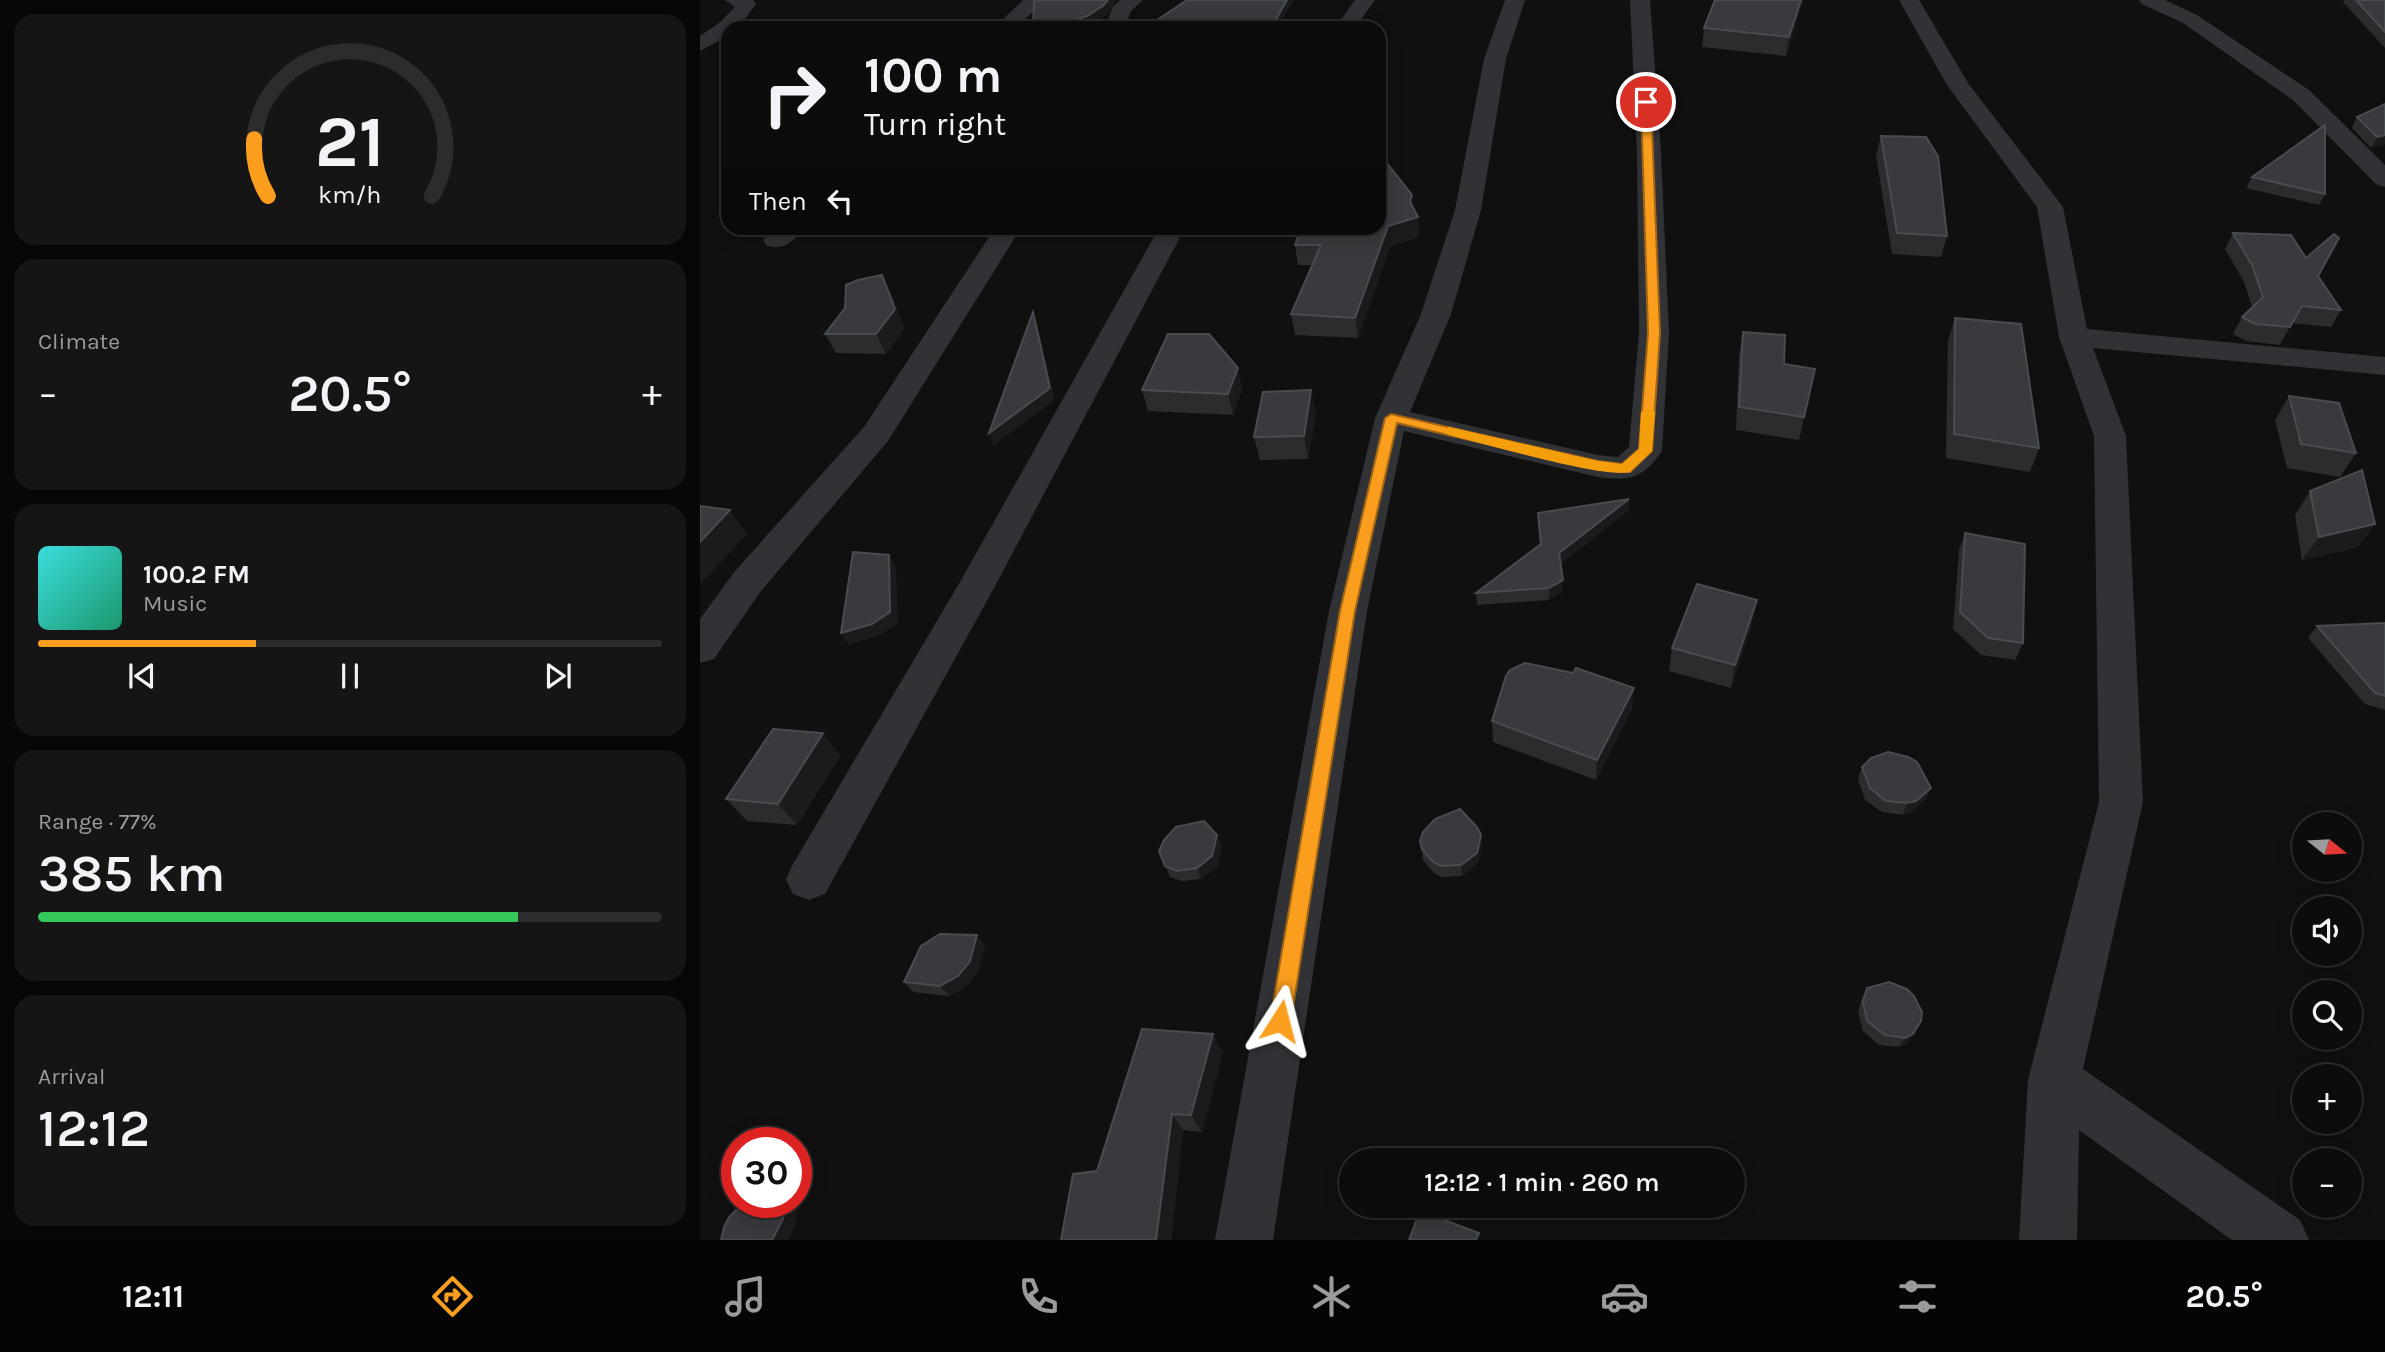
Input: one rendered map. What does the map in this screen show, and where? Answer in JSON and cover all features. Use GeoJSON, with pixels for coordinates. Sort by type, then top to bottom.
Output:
{"type":"FeatureCollection","features":[{"type":"Feature","properties":{"kind":"street"},"geometry":{"type":"LineString","coordinates":[[730,21],[743,13],[746,4],[735,0]]}},
{"type":"Feature","properties":{"kind":"street"},"geometry":{"type":"LineString","coordinates":[[1012,21],[1035,0]]}},
{"type":"Feature","properties":{"kind":"street"},"geometry":{"type":"LineString","coordinates":[[1117,21],[1122,8],[1133,0]]}},
{"type":"Feature","properties":{"kind":"street"},"geometry":{"type":"LineString","coordinates":[[1350,21],[1365,0]]}},
{"type":"Feature","properties":{"kind":"street"},"geometry":{"type":"LineString","coordinates":[[1244,1240],[1348,611],[1391,418],[1436,314],[1468,210],[1495,58],[1515,0]]}},
{"type":"Feature","properties":{"kind":"street"},"geometry":{"type":"LineString","coordinates":[[1391,418],[1598,466],[1625,469],[1645,451],[1654,333],[1649,153],[1640,0]]}},
{"type":"Feature","properties":{"kind":"street"},"geometry":{"type":"LineString","coordinates":[[1909,0],[1958,85],[2050,207],[2074,337],[2110,436],[2121,802],[2054,1080],[2048,1240]]}},
{"type":"Feature","properties":{"kind":"street"},"geometry":{"type":"LineString","coordinates":[[2149,0],[2190,19],[2301,95],[2385,179]]}},
{"type":"Feature","properties":{"kind":"street"},"geometry":{"type":"LineString","coordinates":[[700,45],[721,33]]}},
{"type":"Feature","properties":{"kind":"street"},"geometry":{"type":"LineString","coordinates":[[700,648],[748,581],[876,434],[1004,235]]}},
{"type":"Feature","properties":{"kind":"street"},"geometry":{"type":"LineString","coordinates":[[809,879],[1033,485],[1168,235]]}},
{"type":"Feature","properties":{"kind":"street"},"geometry":{"type":"LineString","coordinates":[[2074,337],[2385,366]]}},
{"type":"Feature","properties":{"kind":"street"},"geometry":{"type":"LineString","coordinates":[[2054,1080],[2280,1240]]}},
{"type":"Feature","properties":{"kind":"building"},"geometry":{"type":"Polygon","coordinates":[[[1108,0],[1087,16],[1072,21],[1033,21],[1034,2],[1108,0]]]}},
{"type":"Feature","properties":{"kind":"building"},"geometry":{"type":"Polygon","coordinates":[[[1187,0],[1287,0],[1275,21],[1156,21],[1187,0]]]}},
{"type":"Feature","properties":{"kind":"building"},"geometry":{"type":"Polygon","coordinates":[[[1715,0],[1801,0],[1789,37],[1704,28],[1715,0]]]}},
{"type":"Feature","properties":{"kind":"building"},"geometry":{"type":"Polygon","coordinates":[[[2356,0],[2385,0],[2385,32],[2356,0]]]}},
{"type":"Feature","properties":{"kind":"building"},"geometry":{"type":"Polygon","coordinates":[[[2385,104],[2385,135],[2377,137],[2357,117],[2385,104]]]}},
{"type":"Feature","properties":{"kind":"building"},"geometry":{"type":"Polygon","coordinates":[[[2325,125],[2325,194],[2252,177],[2325,125]]]}},
{"type":"Feature","properties":{"kind":"building"},"geometry":{"type":"Polygon","coordinates":[[[1881,136],[1926,137],[1938,156],[1947,236],[1897,233],[1881,136]]]}},
{"type":"Feature","properties":{"kind":"building"},"geometry":{"type":"Polygon","coordinates":[[[1386,162],[1412,195],[1410,202],[1418,217],[1388,226],[1386,232],[1386,162]]]}},
{"type":"Feature","properties":{"kind":"building"},"geometry":{"type":"Polygon","coordinates":[[[2233,233],[2291,235],[2306,258],[2334,234],[2339,238],[2318,276],[2341,310],[2302,306],[2290,327],[2255,324],[2242,317],[2263,297],[2252,265],[2233,233]]]}},
{"type":"Feature","properties":{"kind":"building"},"geometry":{"type":"Polygon","coordinates":[[[1299,235],[1385,235],[1355,318],[1291,314],[1321,245],[1295,245],[1299,235]]]}},
{"type":"Feature","properties":{"kind":"building"},"geometry":{"type":"Polygon","coordinates":[[[882,275],[895,309],[876,334],[825,334],[845,308],[846,285],[882,275]]]}},
{"type":"Feature","properties":{"kind":"building"},"geometry":{"type":"Polygon","coordinates":[[[1033,312],[1050,388],[989,433],[1033,312]]]}},
{"type":"Feature","properties":{"kind":"building"},"geometry":{"type":"Polygon","coordinates":[[[1955,318],[2021,324],[2039,448],[1954,434],[1955,318]]]}},
{"type":"Feature","properties":{"kind":"building"},"geometry":{"type":"Polygon","coordinates":[[[1743,332],[1785,335],[1784,364],[1815,369],[1804,417],[1739,407],[1743,332]]]}},
{"type":"Feature","properties":{"kind":"building"},"geometry":{"type":"Polygon","coordinates":[[[1168,334],[1209,334],[1238,368],[1228,394],[1142,390],[1168,334]]]}},
{"type":"Feature","properties":{"kind":"building"},"geometry":{"type":"Polygon","coordinates":[[[1311,390],[1304,436],[1254,437],[1263,392],[1311,390]]]}},
{"type":"Feature","properties":{"kind":"building"},"geometry":{"type":"Polygon","coordinates":[[[2289,396],[2339,403],[2356,453],[2301,444],[2289,396]]]}},
{"type":"Feature","properties":{"kind":"building"},"geometry":{"type":"Polygon","coordinates":[[[2362,470],[2375,524],[2319,537],[2310,491],[2362,470]]]}},
{"type":"Feature","properties":{"kind":"building"},"geometry":{"type":"Polygon","coordinates":[[[1629,499],[1559,553],[1563,580],[1549,588],[1476,593],[1541,544],[1538,513],[1629,499]]]}},
{"type":"Feature","properties":{"kind":"building"},"geometry":{"type":"Polygon","coordinates":[[[700,506],[730,510],[700,542],[700,506]]]}},
{"type":"Feature","properties":{"kind":"building"},"geometry":{"type":"Polygon","coordinates":[[[1965,533],[2025,544],[2023,643],[1988,638],[1960,612],[1965,533]]]}},
{"type":"Feature","properties":{"kind":"building"},"geometry":{"type":"Polygon","coordinates":[[[853,552],[889,555],[890,612],[872,624],[841,633],[853,552]]]}},
{"type":"Feature","properties":{"kind":"building"},"geometry":{"type":"Polygon","coordinates":[[[1697,584],[1757,600],[1735,665],[1672,648],[1697,584]]]}},
{"type":"Feature","properties":{"kind":"building"},"geometry":{"type":"Polygon","coordinates":[[[2385,623],[2385,696],[2375,693],[2317,626],[2385,623]]]}},
{"type":"Feature","properties":{"kind":"building"},"geometry":{"type":"Polygon","coordinates":[[[1525,663],[1573,673],[1576,668],[1634,688],[1597,760],[1492,721],[1506,676],[1510,670],[1525,663]]]}},
{"type":"Feature","properties":{"kind":"building"},"geometry":{"type":"Polygon","coordinates":[[[773,729],[823,733],[778,804],[726,799],[773,729]]]}},
{"type":"Feature","properties":{"kind":"building"},"geometry":{"type":"Polygon","coordinates":[[[1888,752],[1917,762],[1931,788],[1916,801],[1886,801],[1870,788],[1862,767],[1871,758],[1888,752]]]}},
{"type":"Feature","properties":{"kind":"building"},"geometry":{"type":"Polygon","coordinates":[[[1460,809],[1481,835],[1477,853],[1461,865],[1441,866],[1433,862],[1422,849],[1420,841],[1423,832],[1435,819],[1460,809]]]}},
{"type":"Feature","properties":{"kind":"building"},"geometry":{"type":"Polygon","coordinates":[[[1204,821],[1217,835],[1212,856],[1197,868],[1177,871],[1165,866],[1159,851],[1164,840],[1176,827],[1204,821]]]}},
{"type":"Feature","properties":{"kind":"building"},"geometry":{"type":"Polygon","coordinates":[[[940,934],[977,935],[970,961],[958,976],[940,986],[904,982],[921,946],[940,934]]]}},
{"type":"Feature","properties":{"kind":"building"},"geometry":{"type":"Polygon","coordinates":[[[1889,982],[1907,989],[1922,1012],[1921,1021],[1913,1034],[1905,1038],[1885,1035],[1867,1021],[1863,1002],[1867,988],[1889,982]]]}},
{"type":"Feature","properties":{"kind":"building"},"geometry":{"type":"Polygon","coordinates":[[[1142,1029],[1213,1034],[1191,1115],[1172,1114],[1156,1240],[1061,1240],[1073,1174],[1097,1171],[1142,1029]]]}},
{"type":"Feature","properties":{"kind":"building"},"geometry":{"type":"Polygon","coordinates":[[[728,1218],[783,1218],[772,1240],[721,1240],[728,1218]]]}},
{"type":"Feature","properties":{"kind":"building"},"geometry":{"type":"Polygon","coordinates":[[[1417,1218],[1439,1218],[1479,1233],[1476,1240],[1409,1240],[1417,1218]]]}},
{"type":"Feature","properties":{"kind":"slow traffic"},"geometry":{"type":"LineString","coordinates":[[1449,431],[1598,466],[1625,469],[1645,451],[1648,412]]}},
{"type":"Feature","properties":{"kind":"route"},"geometry":{"type":"LineString","coordinates":[[1280,1021],[1348,611],[1391,418],[1598,466],[1625,469],[1645,451],[1654,333],[1646,102]]}}]}
